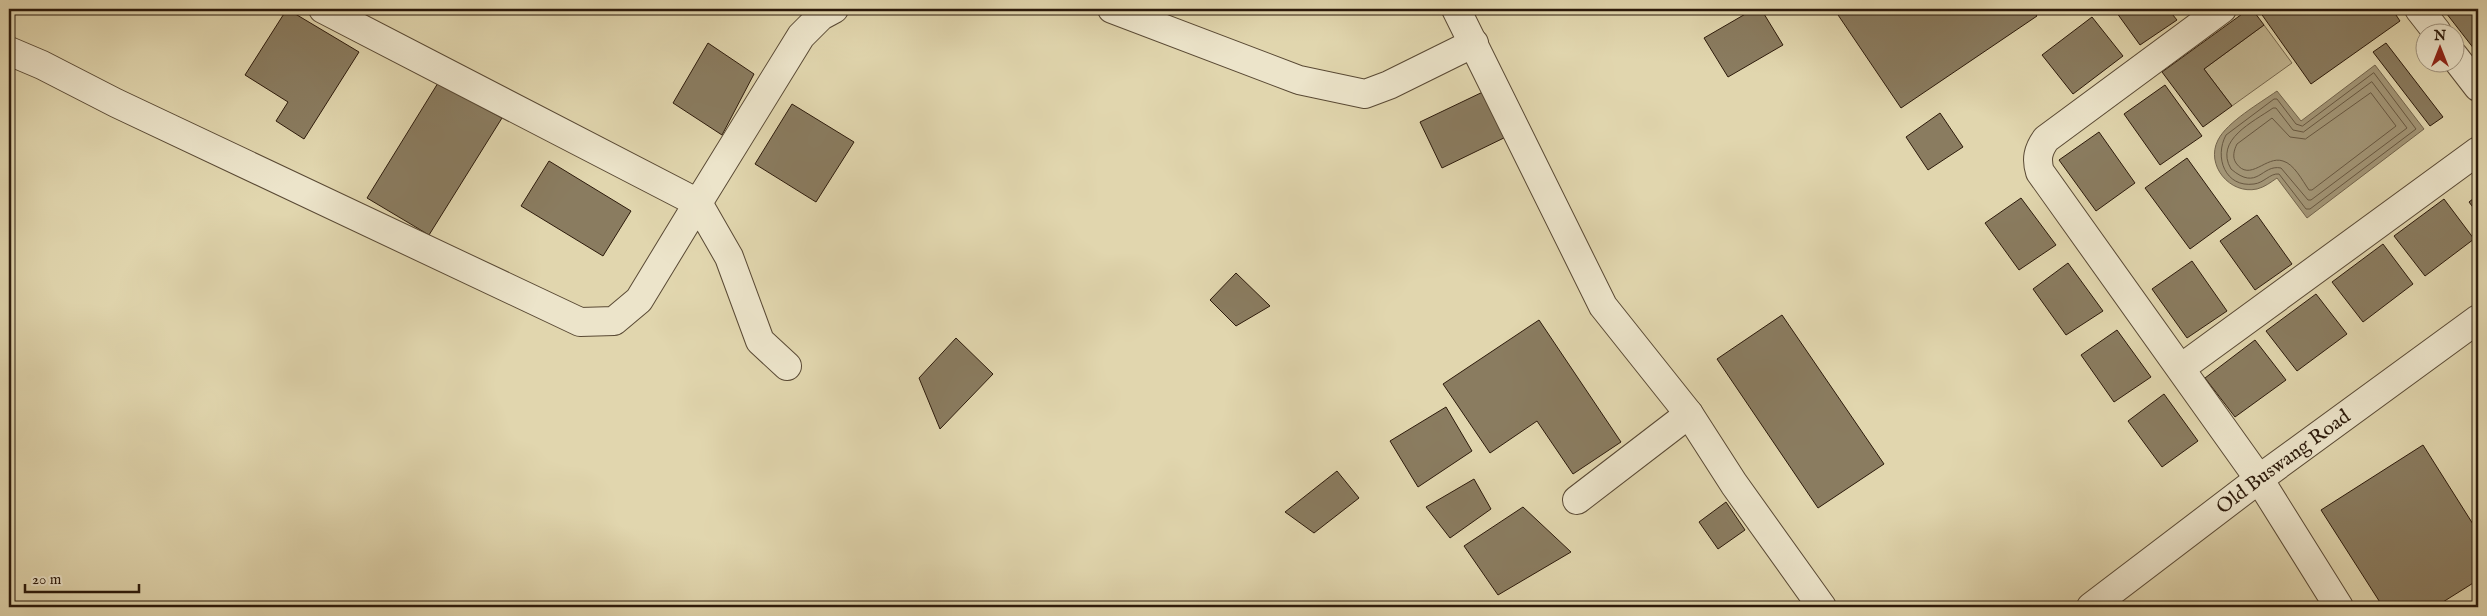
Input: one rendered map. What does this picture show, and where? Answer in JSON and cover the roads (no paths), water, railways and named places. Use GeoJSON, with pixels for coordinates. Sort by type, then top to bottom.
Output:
{"type":"FeatureCollection","features":[{"type":"Feature","properties":{"kind":"street"},"geometry":{"type":"LineString","coordinates":[[323,9],[698,203],[729,257],[760,341],[787,366]]}},
{"type":"Feature","properties":{"kind":"street"},"geometry":{"type":"LineString","coordinates":[[9,51],[42,65],[116,103],[580,322],[614,321],[639,300],[801,36],[822,16],[834,9]]}},
{"type":"Feature","properties":{"kind":"street"},"geometry":{"type":"LineString","coordinates":[[1112,9],[1299,80],[1365,94],[1389,85],[1474,43]]}},
{"type":"Feature","properties":{"kind":"street"},"geometry":{"type":"LineString","coordinates":[[1456,9],[1549,201],[1603,306],[1689,414],[1734,484],[1822,607]]}},
{"type":"Feature","properties":{"kind":"street"},"geometry":{"type":"LineString","coordinates":[[2222,9],[2046,139],[2038,155],[2040,172],[2259,479],[2339,607]]}},
{"type":"Feature","properties":{"kind":"street"},"geometry":{"type":"LineString","coordinates":[[2418,9],[2429,22]]}},
{"type":"Feature","properties":{"kind":"street"},"geometry":{"type":"LineString","coordinates":[[2464,69],[2478,87]]}},
{"type":"Feature","properties":{"kind":"street"},"geometry":{"type":"LineString","coordinates":[[2181,368],[2478,151]]}},
{"type":"Feature","properties":{"kind":"street","name":"Old Buswang Road"},"geometry":{"type":"LineString","coordinates":[[2091,607],[2259,479],[2478,319]]}},
{"type":"Feature","properties":{"kind":"street"},"geometry":{"type":"LineString","coordinates":[[1577,500],[1689,414]]}},
{"type":"Feature","properties":{"kind":"water"},"geometry":{"type":"Polygon","coordinates":[[[2375,65],[2424,129],[2307,218],[2277,178],[2260,188],[2247,190],[2229,183],[2222,176],[2215,159],[2218,140],[2222,133],[2244,113],[2277,91],[2301,121],[2375,65]]]}}]}
